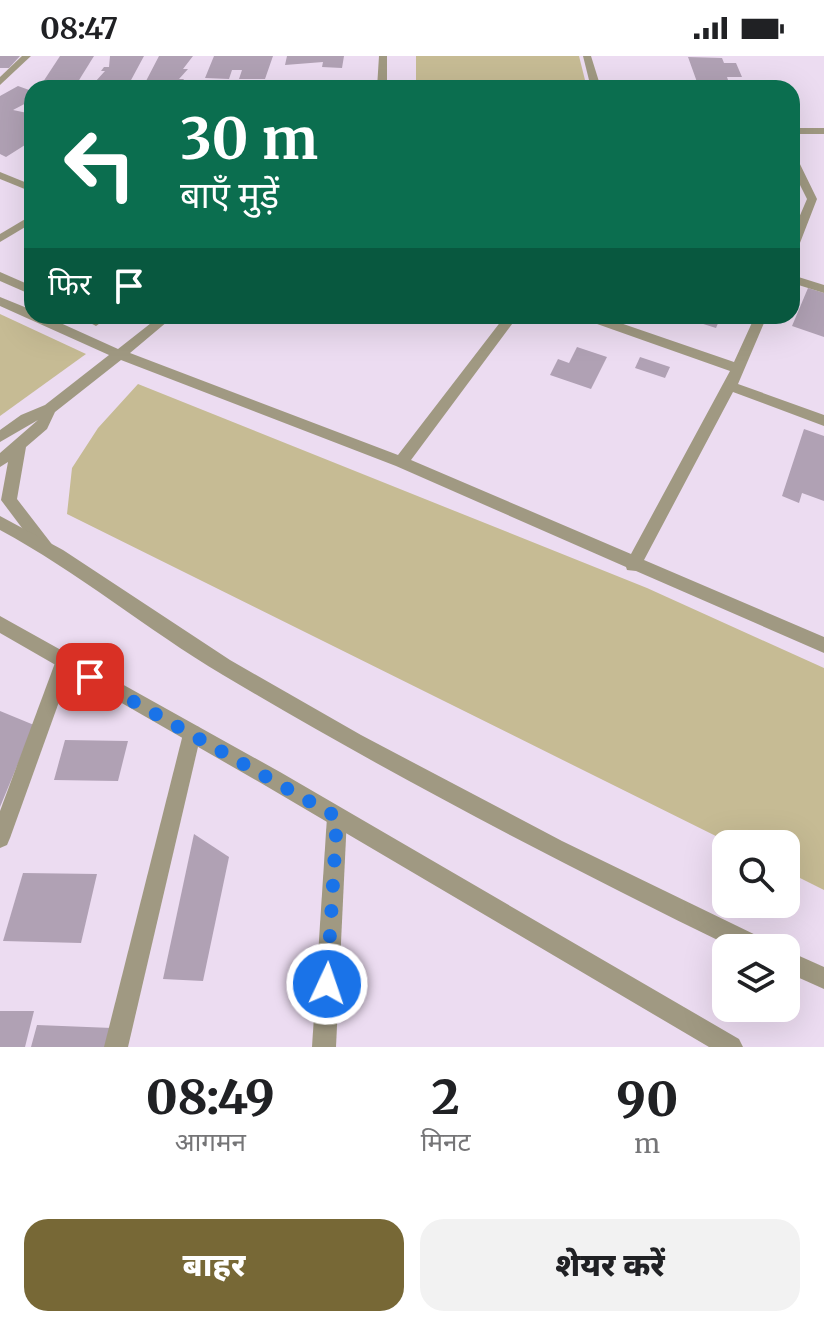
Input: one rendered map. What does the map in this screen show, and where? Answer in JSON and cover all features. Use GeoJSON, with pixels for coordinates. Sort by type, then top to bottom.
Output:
{"type":"FeatureCollection","features":[{"type":"Feature","properties":{"kind":"street"},"geometry":{"type":"LineString","coordinates":[[0,82],[27,56]]}},
{"type":"Feature","properties":{"kind":"street"},"geometry":{"type":"LineString","coordinates":[[382,80],[383,56]]}},
{"type":"Feature","properties":{"kind":"street"},"geometry":{"type":"LineString","coordinates":[[587,56],[594,80]]}},
{"type":"Feature","properties":{"kind":"street"},"geometry":{"type":"LineString","coordinates":[[800,131],[824,131]]}},
{"type":"Feature","properties":{"kind":"street"},"geometry":{"type":"LineString","coordinates":[[800,174],[812,199],[800,228]]}},
{"type":"Feature","properties":{"kind":"street"},"geometry":{"type":"LineString","coordinates":[[0,175],[24,186]]}},
{"type":"Feature","properties":{"kind":"street"},"geometry":{"type":"LineString","coordinates":[[0,239],[24,223]]}},
{"type":"Feature","properties":{"kind":"street"},"geometry":{"type":"LineString","coordinates":[[0,276],[24,287]]}},
{"type":"Feature","properties":{"kind":"street"},"geometry":{"type":"LineString","coordinates":[[800,282],[824,289]]}},
{"type":"Feature","properties":{"kind":"street"},"geometry":{"type":"LineString","coordinates":[[0,301],[24,312]]}},
{"type":"Feature","properties":{"kind":"street"},"geometry":{"type":"LineString","coordinates":[[52,324],[401,462],[633,565],[824,645]]}},
{"type":"Feature","properties":{"kind":"street"},"geometry":{"type":"LineString","coordinates":[[4,434],[50,409],[158,324]]}},
{"type":"Feature","properties":{"kind":"street"},"geometry":{"type":"LineString","coordinates":[[401,462],[506,324]]}},
{"type":"Feature","properties":{"kind":"street"},"geometry":{"type":"LineString","coordinates":[[610,324],[737,368]]}},
{"type":"Feature","properties":{"kind":"street"},"geometry":{"type":"LineString","coordinates":[[633,565],[730,386],[757,324]]}},
{"type":"Feature","properties":{"kind":"street"},"geometry":{"type":"LineString","coordinates":[[730,386],[824,421]]}},
{"type":"Feature","properties":{"kind":"street"},"geometry":{"type":"LineString","coordinates":[[0,461],[42,425],[50,409]]}},
{"type":"Feature","properties":{"kind":"street"},"geometry":{"type":"LineString","coordinates":[[19,444],[9,500],[46,547]]}},
{"type":"Feature","properties":{"kind":"street"},"geometry":{"type":"LineString","coordinates":[[0,522],[46,547],[222,665],[440,789],[730,934]]}},
{"type":"Feature","properties":{"kind":"street"},"geometry":{"type":"LineString","coordinates":[[0,624],[731,1047]]}},
{"type":"Feature","properties":{"kind":"street"},"geometry":{"type":"LineString","coordinates":[[0,838],[64,663]]}},
{"type":"Feature","properties":{"kind":"street"},"geometry":{"type":"LineString","coordinates":[[116,1047],[192,734]]}},
{"type":"Feature","properties":{"kind":"street"},"geometry":{"type":"LineString","coordinates":[[324,1047],[337,817]]}},
{"type":"Feature","properties":{"kind":"street"},"geometry":{"type":"LineString","coordinates":[[800,967],[824,978]]}},
{"type":"Feature","properties":{"kind":"shaded area"},"geometry":{"type":"Polygon","coordinates":[[[416,56],[579,56],[585,80],[416,80],[416,56]]]}},
{"type":"Feature","properties":{"kind":"shaded area"},"geometry":{"type":"Polygon","coordinates":[[[0,314],[86,354],[0,416],[0,314]]]}},
{"type":"Feature","properties":{"kind":"shaded area"},"geometry":{"type":"Polygon","coordinates":[[[138,384],[647,588],[824,668],[824,890],[800,878],[800,830],[712,830],[712,834],[67,514],[72,468],[98,428],[138,384]]]}},
{"type":"Feature","properties":{"kind":"building"},"geometry":{"type":"Polygon","coordinates":[[[0,56],[20,56],[9,68],[0,68],[0,56]]]}},
{"type":"Feature","properties":{"kind":"building"},"geometry":{"type":"Polygon","coordinates":[[[60,56],[94,56],[79,80],[44,80],[60,56]]]}},
{"type":"Feature","properties":{"kind":"building"},"geometry":{"type":"Polygon","coordinates":[[[110,56],[144,56],[131,80],[97,80],[105,71],[101,71],[104,67],[109,67],[110,56]]]}},
{"type":"Feature","properties":{"kind":"building"},"geometry":{"type":"Polygon","coordinates":[[[159,56],[193,56],[183,69],[188,69],[179,79],[183,80],[147,80],[159,56]]]}},
{"type":"Feature","properties":{"kind":"building"},"geometry":{"type":"Polygon","coordinates":[[[214,56],[273,56],[265,79],[239,79],[242,70],[232,70],[229,79],[205,78],[214,56]]]}},
{"type":"Feature","properties":{"kind":"building"},"geometry":{"type":"Polygon","coordinates":[[[287,56],[344,56],[342,68],[322,67],[323,62],[285,65],[287,56]]]}},
{"type":"Feature","properties":{"kind":"building"},"geometry":{"type":"Polygon","coordinates":[[[688,57],[722,58],[724,63],[736,63],[742,77],[727,77],[728,80],[696,80],[688,57]]]}},
{"type":"Feature","properties":{"kind":"building"},"geometry":{"type":"Polygon","coordinates":[[[18,86],[24,88],[24,104],[13,110],[24,112],[24,146],[6,157],[0,154],[0,96],[18,86]]]}},
{"type":"Feature","properties":{"kind":"building"},"geometry":{"type":"Polygon","coordinates":[[[808,288],[824,293],[824,337],[792,326],[800,324],[800,307],[808,288]]]}},
{"type":"Feature","properties":{"kind":"building"},"geometry":{"type":"Polygon","coordinates":[[[577,347],[607,357],[591,389],[550,375],[558,359],[569,363],[577,347]]]}},
{"type":"Feature","properties":{"kind":"building"},"geometry":{"type":"Polygon","coordinates":[[[640,357],[670,367],[665,378],[635,368],[640,357]]]}},
{"type":"Feature","properties":{"kind":"building"},"geometry":{"type":"Polygon","coordinates":[[[804,429],[824,436],[824,501],[802,493],[799,503],[782,496],[804,429]]]}},
{"type":"Feature","properties":{"kind":"building"},"geometry":{"type":"Polygon","coordinates":[[[0,711],[34,725],[0,807],[0,711]]]}},
{"type":"Feature","properties":{"kind":"building"},"geometry":{"type":"Polygon","coordinates":[[[65,740],[128,741],[118,781],[54,780],[65,740]]]}},
{"type":"Feature","properties":{"kind":"building"},"geometry":{"type":"Polygon","coordinates":[[[194,834],[229,857],[203,981],[163,979],[194,834]]]}},
{"type":"Feature","properties":{"kind":"building"},"geometry":{"type":"Polygon","coordinates":[[[23,873],[97,874],[81,943],[3,941],[23,873]]]}},
{"type":"Feature","properties":{"kind":"building"},"geometry":{"type":"Polygon","coordinates":[[[0,1011],[34,1011],[25,1047],[0,1047],[0,1011]]]}},
{"type":"Feature","properties":{"kind":"building"},"geometry":{"type":"Polygon","coordinates":[[[37,1025],[112,1028],[108,1047],[31,1047],[37,1025]]]}},
{"type":"Feature","properties":{"kind":"route"},"geometry":{"type":"LineString","coordinates":[[90,677],[337,817],[327,984]]}}]}
